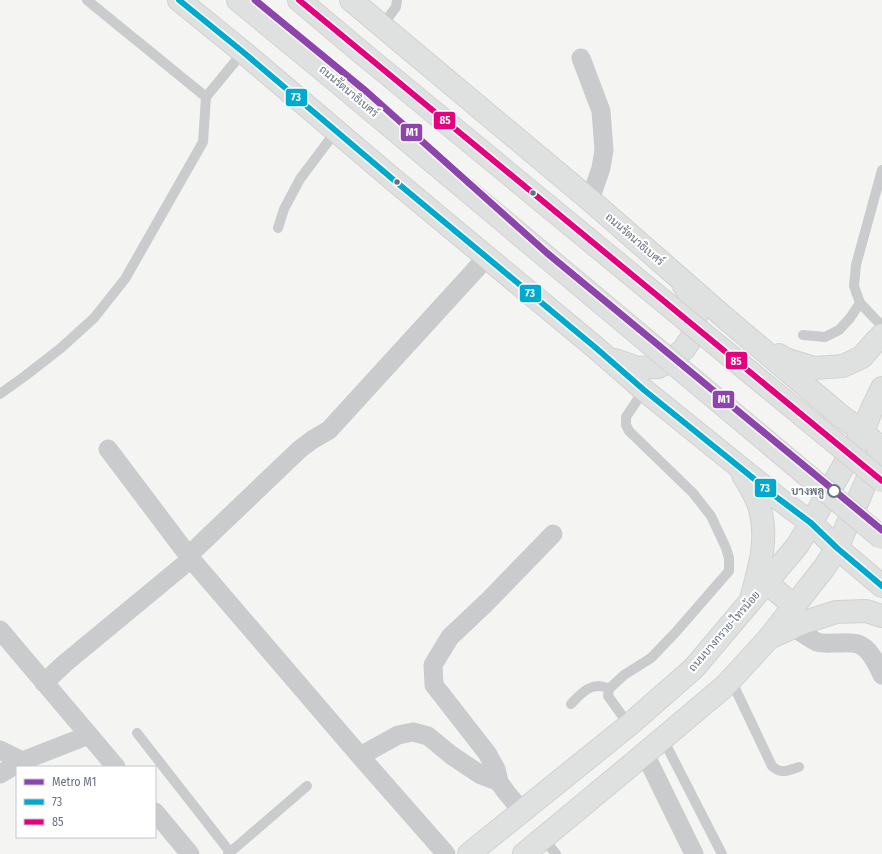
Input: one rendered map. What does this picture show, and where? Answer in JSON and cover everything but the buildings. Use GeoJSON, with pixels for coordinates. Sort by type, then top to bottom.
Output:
{"type":"FeatureCollection","features":[{"type":"Feature","properties":{"kind":"main road"},"geometry":{"type":"LineString","coordinates":[[179,0],[336,130],[395,182],[596,348],[644,390],[779,500],[811,523],[837,548],[882,586]]}},
{"type":"Feature","properties":{"kind":"main road","name":"ถนนรัตนาธิเบศร์"},"geometry":{"type":"LineString","coordinates":[[238,0],[882,538]]}},
{"type":"Feature","properties":{"kind":"main road"},"geometry":{"type":"LineString","coordinates":[[299,0],[882,481]]}},
{"type":"Feature","properties":{"kind":"main road","name":"ถนนรัตนาธิเบศร์"},"geometry":{"type":"LineString","coordinates":[[350,0],[590,200],[841,416],[882,448]]}},
{"type":"Feature","properties":{"kind":"main road"},"geometry":{"type":"LineString","coordinates":[[596,348],[613,359],[638,368],[658,367],[670,361],[684,349],[692,337],[696,314],[692,298],[681,281],[671,271]]}},
{"type":"Feature","properties":{"kind":"main road"},"geometry":{"type":"LineString","coordinates":[[724,316],[785,359],[814,368],[843,366],[862,357],[882,336]]}},
{"type":"Feature","properties":{"kind":"main road","name":"ถนนบางกรวย-ไทรน้อย"},"geometry":{"type":"LineString","coordinates":[[469,854],[630,725],[694,668],[797,546],[863,432],[882,388]]}},
{"type":"Feature","properties":{"kind":"main road"},"geometry":{"type":"LineString","coordinates":[[524,854],[550,846],[645,754],[725,686],[769,638],[824,568],[837,548],[882,448]]}},
{"type":"Feature","properties":{"kind":"main road"},"geometry":{"type":"LineString","coordinates":[[737,465],[753,490],[760,508],[764,530],[758,576],[751,600]]}},
{"type":"Feature","properties":{"kind":"main road"},"geometry":{"type":"LineString","coordinates":[[766,582],[794,606]]}},
{"type":"Feature","properties":{"kind":"main road"},"geometry":{"type":"LineString","coordinates":[[769,638],[805,622],[836,612],[866,611],[882,616]]}},
{"type":"Feature","properties":{"kind":"street"},"geometry":{"type":"LineString","coordinates":[[581,58],[602,111],[604,150],[601,168],[590,200]]}},
{"type":"Feature","properties":{"kind":"street"},"geometry":{"type":"LineString","coordinates":[[44,682],[190,557],[300,449],[329,430],[487,257]]}},
{"type":"Feature","properties":{"kind":"street"},"geometry":{"type":"LineString","coordinates":[[108,449],[190,557],[446,854]]}},
{"type":"Feature","properties":{"kind":"street"},"geometry":{"type":"LineString","coordinates":[[522,811],[499,782],[496,769],[487,753],[434,685],[434,665],[450,637],[554,534]]}},
{"type":"Feature","properties":{"kind":"street"},"geometry":{"type":"LineString","coordinates":[[793,627],[817,642],[857,644],[862,646],[868,651],[882,675]]}},
{"type":"Feature","properties":{"kind":"street"},"geometry":{"type":"LineString","coordinates":[[0,630],[115,766]]}},
{"type":"Feature","properties":{"kind":"street"},"geometry":{"type":"LineString","coordinates":[[360,756],[398,735],[413,732],[428,736],[451,755],[481,775],[499,782]]}},
{"type":"Feature","properties":{"kind":"street"},"geometry":{"type":"LineString","coordinates":[[0,774],[22,762],[89,735]]}},
{"type":"Feature","properties":{"kind":"street"},"geometry":{"type":"LineString","coordinates":[[0,750],[22,762]]}},
{"type":"Feature","properties":{"kind":"street"},"geometry":{"type":"LineString","coordinates":[[645,754],[694,854]]}},
{"type":"Feature","properties":{"kind":"street"},"geometry":{"type":"LineString","coordinates":[[156,813],[190,854]]}},
{"type":"Feature","properties":{"kind":"lane"},"geometry":{"type":"LineString","coordinates":[[87,0],[206,97]]}},
{"type":"Feature","properties":{"kind":"lane"},"geometry":{"type":"LineString","coordinates":[[382,26],[396,7],[397,0]]}},
{"type":"Feature","properties":{"kind":"lane"},"geometry":{"type":"LineString","coordinates":[[0,394],[61,348],[94,318],[125,279],[203,142],[206,97],[243,52]]}},
{"type":"Feature","properties":{"kind":"lane"},"geometry":{"type":"LineString","coordinates":[[278,228],[284,209],[300,179],[336,130]]}},
{"type":"Feature","properties":{"kind":"lane"},"geometry":{"type":"LineString","coordinates":[[882,170],[856,265],[854,286],[860,303],[882,326]]}},
{"type":"Feature","properties":{"kind":"lane"},"geometry":{"type":"LineString","coordinates":[[803,335],[825,337],[839,330],[850,318],[860,303]]}},
{"type":"Feature","properties":{"kind":"lane"},"geometry":{"type":"LineString","coordinates":[[630,725],[608,696],[609,689],[624,675],[650,658],[675,633],[729,571],[729,558],[726,548],[711,516],[693,492],[629,431],[626,425],[626,417],[644,390]]}},
{"type":"Feature","properties":{"kind":"lane"},"geometry":{"type":"LineString","coordinates":[[731,680],[772,766],[776,771],[783,772],[799,767]]}},
{"type":"Feature","properties":{"kind":"lane"},"geometry":{"type":"LineString","coordinates":[[571,704],[586,689],[604,687],[609,689]]}},
{"type":"Feature","properties":{"kind":"lane"},"geometry":{"type":"LineString","coordinates":[[137,733],[229,853],[307,786]]}},
{"type":"Feature","properties":{"kind":"lane"},"geometry":{"type":"LineString","coordinates":[[663,739],[722,854]]}},
{"type":"Feature","properties":{"kind":"metro line","name":"M1"},"geometry":{"type":"LineString","coordinates":[[255,0],[367,92],[547,253],[882,530]]}},
{"type":"Feature","properties":{"kind":"transit line","name":"73"},"geometry":{"type":"LineString","coordinates":[[179,0],[596,348],[644,390],[811,523],[837,548],[882,586]]}},
{"type":"Feature","properties":{"kind":"transit line","name":"85"},"geometry":{"type":"LineString","coordinates":[[299,0],[882,481]]}},
{"type":"Feature","properties":{"kind":"place","name":"บางพลู"},"geometry":{"type":"Point","coordinates":[834,491]}}]}
